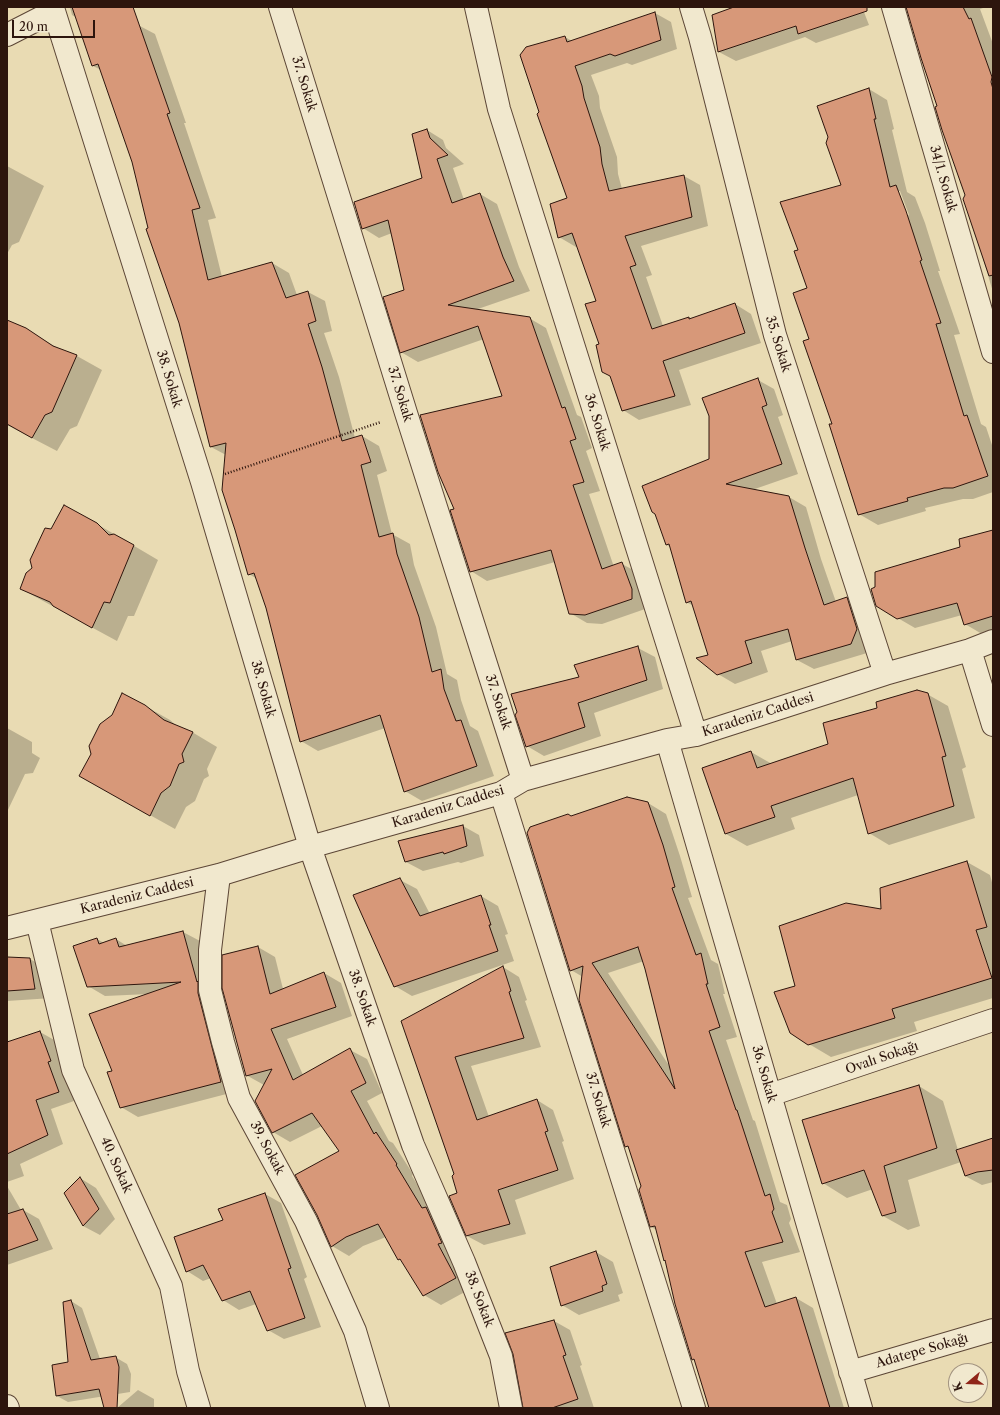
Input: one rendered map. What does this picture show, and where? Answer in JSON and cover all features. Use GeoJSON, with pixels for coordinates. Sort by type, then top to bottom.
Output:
{"type":"FeatureCollection","features":[{"type":"Feature","properties":{"kind":"street","name":"37. Sokak"},"geometry":{"type":"LineString","coordinates":[[280,7],[406,413],[523,780]]}},
{"type":"Feature","properties":{"kind":"street","name":"36. Sokak"},"geometry":{"type":"LineString","coordinates":[[476,7],[499,109],[696,735]]}},
{"type":"Feature","properties":{"kind":"street","name":"35. Sokak"},"geometry":{"type":"LineString","coordinates":[[691,7],[700,37],[775,335],[885,674]]}},
{"type":"Feature","properties":{"kind":"street","name":"34/1. Sokak"},"geometry":{"type":"LineString","coordinates":[[893,7],[993,352]]}},
{"type":"Feature","properties":{"kind":"street","name":"38. Sokak"},"geometry":{"type":"LineString","coordinates":[[7,35],[54,11],[202,482],[310,847],[412,1145],[464,1262],[501,1356],[511,1408]]}},
{"type":"Feature","properties":{"kind":"street","name":"Karadeniz Caddesi"},"geometry":{"type":"LineString","coordinates":[[7,928],[219,875],[310,847],[501,793],[523,780],[667,740],[696,735],[885,674],[970,650],[993,641]]}},
{"type":"Feature","properties":{"kind":"street"},"geometry":{"type":"LineString","coordinates":[[970,650],[993,725]]}},
{"type":"Feature","properties":{"kind":"street","name":"36. Sokak"},"geometry":{"type":"LineString","coordinates":[[667,740],[861,1408]]}},
{"type":"Feature","properties":{"kind":"street","name":"37. Sokak"},"geometry":{"type":"LineString","coordinates":[[501,793],[694,1408]]}},
{"type":"Feature","properties":{"kind":"street","name":"39. Sokak"},"geometry":{"type":"LineString","coordinates":[[219,875],[210,950],[210,990],[223,1042],[240,1098],[306,1221],[356,1331],[378,1408]]}},
{"type":"Feature","properties":{"kind":"street","name":"40. Sokak"},"geometry":{"type":"LineString","coordinates":[[37,921],[73,1070],[170,1286],[188,1371],[199,1408]]}},
{"type":"Feature","properties":{"kind":"street","name":"Ovalı Sokağı"},"geometry":{"type":"LineString","coordinates":[[770,1096],[993,1020]]}},
{"type":"Feature","properties":{"kind":"street","name":"Adatepe Sokağı"},"geometry":{"type":"LineString","coordinates":[[850,1372],[993,1330]]}},
{"type":"Feature","properties":{"kind":"path"},"geometry":{"type":"LineString","coordinates":[[202,482],[406,413]]}},
{"type":"Feature","properties":{"kind":"building"},"geometry":{"type":"Polygon","coordinates":[[[72,7],[133,7],[170,113],[167,114],[200,208],[192,210],[208,280],[272,262],[286,298],[308,291],[316,321],[308,324],[322,367],[342,441],[362,435],[371,462],[361,465],[379,537],[393,533],[397,554],[419,617],[432,672],[441,669],[444,689],[456,721],[461,720],[477,766],[404,792],[380,715],[300,742],[266,608],[254,573],[248,575],[222,490],[226,443],[210,447],[179,323],[146,229],[148,228],[132,162],[98,64],[92,66],[72,7]]]}},
{"type":"Feature","properties":{"kind":"building"},"geometry":{"type":"Polygon","coordinates":[[[734,7],[867,7],[867,11],[798,34],[796,26],[718,52],[712,15],[734,7]]]}},
{"type":"Feature","properties":{"kind":"building"},"geometry":{"type":"Polygon","coordinates":[[[906,7],[963,7],[969,19],[971,18],[992,77],[993,275],[989,276],[963,199],[965,195],[942,130],[935,107],[937,106],[906,7]]]}},
{"type":"Feature","properties":{"kind":"building"},"geometry":{"type":"Polygon","coordinates":[[[655,12],[661,40],[615,56],[610,54],[575,66],[600,147],[602,164],[609,191],[684,175],[692,217],[625,236],[636,265],[630,267],[652,329],[689,317],[689,319],[735,303],[745,333],[663,361],[675,396],[622,411],[610,376],[602,372],[596,345],[599,344],[585,304],[596,301],[572,233],[558,238],[550,204],[567,198],[537,114],[539,112],[520,55],[526,47],[565,36],[567,42],[655,12]]]}},
{"type":"Feature","properties":{"kind":"building"},"geometry":{"type":"Polygon","coordinates":[[[869,88],[876,119],[874,119],[890,187],[896,185],[906,211],[922,260],[920,261],[941,323],[936,324],[964,416],[967,415],[988,476],[953,488],[944,488],[907,498],[908,501],[858,515],[829,424],[832,424],[803,341],[809,339],[793,293],[807,288],[794,251],[798,250],[780,202],[841,185],[826,143],[828,137],[817,106],[869,88]]]}},
{"type":"Feature","properties":{"kind":"building"},"geometry":{"type":"Polygon","coordinates":[[[427,129],[430,138],[448,155],[437,159],[452,203],[480,193],[503,257],[514,281],[448,305],[530,317],[562,408],[565,407],[576,439],[570,441],[584,482],[573,485],[602,569],[622,562],[632,589],[632,599],[585,615],[569,614],[551,550],[470,572],[450,510],[454,509],[438,472],[420,415],[502,396],[478,326],[400,353],[383,297],[404,290],[388,220],[362,229],[354,202],[422,178],[412,134],[427,129]]]}},
{"type":"Feature","properties":{"kind":"building"},"geometry":{"type":"Polygon","coordinates":[[[7,320],[26,328],[53,346],[77,355],[52,412],[45,415],[32,438],[7,424],[7,320]]]}},
{"type":"Feature","properties":{"kind":"building"},"geometry":{"type":"Polygon","coordinates":[[[758,378],[767,405],[762,407],[782,464],[726,484],[789,496],[824,605],[847,597],[857,629],[851,644],[796,660],[788,629],[745,641],[752,663],[717,675],[696,658],[708,655],[691,601],[686,603],[669,544],[666,545],[655,514],[652,512],[642,486],[709,459],[709,416],[702,398],[758,378]]]}},
{"type":"Feature","properties":{"kind":"building"},"geometry":{"type":"Polygon","coordinates":[[[64,505],[97,523],[109,535],[114,534],[134,545],[110,603],[104,602],[92,628],[53,606],[50,602],[20,589],[26,573],[32,568],[30,560],[45,528],[51,529],[64,505]]]}},
{"type":"Feature","properties":{"kind":"building"},"geometry":{"type":"Polygon","coordinates":[[[993,530],[993,616],[964,625],[957,603],[897,619],[876,606],[871,589],[875,587],[875,572],[960,547],[959,539],[993,530]]]}},
{"type":"Feature","properties":{"kind":"building"},"geometry":{"type":"Polygon","coordinates":[[[638,646],[647,680],[578,703],[585,727],[526,747],[515,715],[517,712],[511,694],[579,677],[574,665],[638,646]]]}},
{"type":"Feature","properties":{"kind":"building"},"geometry":{"type":"Polygon","coordinates":[[[917,690],[928,693],[946,756],[942,757],[954,806],[868,834],[853,778],[771,806],[775,817],[725,834],[702,768],[751,751],[757,768],[828,744],[823,723],[877,708],[876,702],[917,690]]]}},
{"type":"Feature","properties":{"kind":"building"},"geometry":{"type":"Polygon","coordinates":[[[122,693],[145,705],[164,720],[193,732],[182,754],[184,762],[179,764],[170,786],[161,793],[150,816],[79,776],[91,754],[89,746],[100,724],[112,715],[122,693]]]}},
{"type":"Feature","properties":{"kind":"building"},"geometry":{"type":"Polygon","coordinates":[[[627,797],[648,802],[663,845],[675,887],[672,888],[696,955],[701,953],[708,984],[706,984],[720,1027],[709,1031],[765,1196],[770,1194],[774,1209],[772,1212],[783,1242],[745,1252],[765,1307],[796,1297],[830,1408],[709,1408],[694,1359],[692,1360],[675,1304],[665,1260],[664,1261],[655,1226],[650,1227],[639,1190],[641,1186],[628,1146],[625,1147],[579,1000],[583,966],[570,971],[527,833],[530,827],[568,814],[571,816],[627,797]],[[638,947],[592,963],[675,1089],[645,969],[638,947]]]}},
{"type":"Feature","properties":{"kind":"building"},"geometry":{"type":"Polygon","coordinates":[[[463,825],[467,846],[444,854],[443,852],[405,862],[398,841],[463,825]]]}},
{"type":"Feature","properties":{"kind":"building"},"geometry":{"type":"Polygon","coordinates":[[[967,861],[987,927],[976,930],[992,978],[892,1009],[895,1018],[808,1045],[790,1033],[774,992],[795,986],[779,926],[846,903],[881,909],[880,888],[967,861]]]}},
{"type":"Feature","properties":{"kind":"building"},"geometry":{"type":"Polygon","coordinates":[[[400,878],[420,916],[481,895],[498,951],[394,987],[353,895],[400,878]]]}},
{"type":"Feature","properties":{"kind":"building"},"geometry":{"type":"Polygon","coordinates":[[[183,931],[197,982],[198,981],[198,993],[221,1082],[120,1108],[107,1072],[112,1071],[89,1014],[181,982],[87,987],[73,946],[97,938],[99,944],[116,938],[119,947],[183,931]]]}},
{"type":"Feature","properties":{"kind":"building"},"geometry":{"type":"Polygon","coordinates":[[[258,946],[270,994],[324,972],[336,1007],[271,1029],[293,1080],[350,1048],[366,1083],[351,1091],[374,1134],[376,1132],[397,1164],[396,1165],[422,1208],[426,1207],[442,1243],[438,1244],[456,1278],[423,1296],[400,1259],[398,1260],[378,1224],[346,1237],[331,1247],[317,1215],[295,1175],[339,1151],[312,1113],[272,1133],[255,1101],[272,1069],[246,1076],[222,988],[222,955],[258,946]]]}},
{"type":"Feature","properties":{"kind":"building"},"geometry":{"type":"Polygon","coordinates":[[[7,957],[30,958],[35,989],[7,991],[7,957]]]}},
{"type":"Feature","properties":{"kind":"building"},"geometry":{"type":"Polygon","coordinates":[[[503,966],[511,991],[509,992],[524,1038],[455,1057],[477,1120],[537,1099],[548,1131],[545,1132],[558,1170],[498,1190],[510,1224],[466,1236],[449,1196],[457,1193],[452,1176],[454,1174],[401,1021],[503,966]]]}},
{"type":"Feature","properties":{"kind":"building"},"geometry":{"type":"Polygon","coordinates":[[[40,1031],[51,1061],[48,1062],[59,1092],[36,1100],[48,1135],[7,1154],[7,1042],[40,1031]]]}},
{"type":"Feature","properties":{"kind":"building"},"geometry":{"type":"Polygon","coordinates":[[[919,1085],[937,1148],[884,1166],[896,1212],[882,1216],[864,1170],[822,1184],[802,1120],[919,1085]]]}},
{"type":"Feature","properties":{"kind":"building"},"geometry":{"type":"Polygon","coordinates":[[[993,1138],[993,1170],[977,1172],[965,1176],[956,1150],[993,1138]]]}},
{"type":"Feature","properties":{"kind":"building"},"geometry":{"type":"Polygon","coordinates":[[[80,1177],[99,1209],[83,1226],[64,1193],[80,1177]]]}},
{"type":"Feature","properties":{"kind":"building"},"geometry":{"type":"Polygon","coordinates":[[[265,1193],[291,1268],[288,1269],[305,1318],[267,1331],[250,1291],[222,1301],[203,1265],[186,1272],[174,1237],[223,1220],[218,1209],[265,1193]]]}},
{"type":"Feature","properties":{"kind":"building"},"geometry":{"type":"Polygon","coordinates":[[[23,1209],[38,1240],[7,1251],[7,1214],[23,1209]]]}},
{"type":"Feature","properties":{"kind":"building"},"geometry":{"type":"Polygon","coordinates":[[[596,1251],[607,1284],[602,1286],[603,1291],[561,1306],[550,1267],[596,1251]]]}},
{"type":"Feature","properties":{"kind":"building"},"geometry":{"type":"Polygon","coordinates":[[[71,1300],[91,1360],[116,1356],[119,1367],[117,1408],[104,1408],[99,1389],[56,1396],[52,1365],[68,1362],[63,1302],[71,1300]]]}},
{"type":"Feature","properties":{"kind":"building"},"geometry":{"type":"Polygon","coordinates":[[[554,1320],[566,1355],[563,1356],[578,1399],[552,1408],[523,1408],[513,1354],[505,1333],[554,1320]]]}}]}
